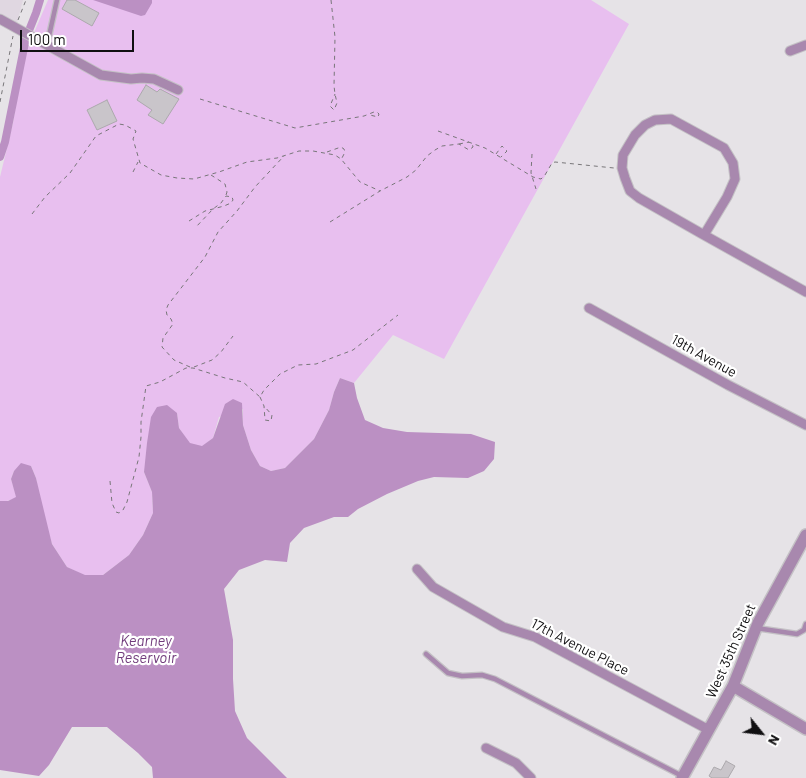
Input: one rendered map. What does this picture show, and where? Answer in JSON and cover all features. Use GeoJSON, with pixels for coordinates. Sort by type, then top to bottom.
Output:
{"type":"FeatureCollection","features":[{"type":"Feature","properties":{"kind":"street"},"geometry":{"type":"LineString","coordinates":[[0,18],[101,75],[131,79],[154,79],[178,90]]}},
{"type":"Feature","properties":{"kind":"street"},"geometry":{"type":"LineString","coordinates":[[790,51],[806,45]]}},
{"type":"Feature","properties":{"kind":"street"},"geometry":{"type":"LineString","coordinates":[[704,235],[727,197],[735,178],[733,163],[724,148],[671,119],[655,120],[645,125],[635,135],[622,155],[622,168],[630,191],[639,198],[704,235],[806,292]]}},
{"type":"Feature","properties":{"kind":"street","name":"19th Avenue"},"geometry":{"type":"LineString","coordinates":[[589,308],[728,385],[806,425]]}},
{"type":"Feature","properties":{"kind":"street","name":"West 35th Street"},"geometry":{"type":"LineString","coordinates":[[683,777],[733,686],[756,628],[804,542]]}},
{"type":"Feature","properties":{"kind":"street","name":"17th Avenue Place"},"geometry":{"type":"LineString","coordinates":[[417,569],[433,587],[503,627],[535,637],[709,730]]}},
{"type":"Feature","properties":{"kind":"street"},"geometry":{"type":"LineString","coordinates":[[733,686],[806,729]]}},
{"type":"Feature","properties":{"kind":"street"},"geometry":{"type":"LineString","coordinates":[[486,748],[516,763],[531,778]]}},
{"type":"Feature","properties":{"kind":"lane"},"geometry":{"type":"LineString","coordinates":[[43,43],[57,0]]}},
{"type":"Feature","properties":{"kind":"lane"},"geometry":{"type":"LineString","coordinates":[[756,628],[797,634],[804,630],[806,624]]}},
{"type":"Feature","properties":{"kind":"lane"},"geometry":{"type":"LineString","coordinates":[[426,654],[448,673],[462,676],[482,674],[495,679],[683,777]]}},
{"type":"Feature","properties":{"kind":"path"},"geometry":{"type":"LineString","coordinates":[[0,102],[17,29],[26,0]]}},
{"type":"Feature","properties":{"kind":"path"},"geometry":{"type":"LineString","coordinates":[[330,0],[335,37],[333,74],[337,103],[334,110],[330,106],[335,94]]}},
{"type":"Feature","properties":{"kind":"path"},"geometry":{"type":"LineString","coordinates":[[200,99],[295,128],[316,126],[370,115]]}},
{"type":"Feature","properties":{"kind":"path"},"geometry":{"type":"LineString","coordinates":[[32,214],[70,173],[96,136],[119,124],[125,124],[136,131],[133,138],[139,161],[157,173],[177,178],[194,179],[247,162],[284,156],[299,151],[326,152],[341,147],[344,149],[344,155],[341,159]]}},
{"type":"Feature","properties":{"kind":"path"},"geometry":{"type":"LineString","coordinates":[[438,131],[485,148],[533,177],[541,179],[555,162],[615,168]]}},
{"type":"Feature","properties":{"kind":"path"},"geometry":{"type":"LineString","coordinates":[[458,144],[469,150],[473,147],[472,142]]}},
{"type":"Feature","properties":{"kind":"path"},"geometry":{"type":"LineString","coordinates":[[330,222],[380,191],[407,177],[416,170],[427,156],[442,146],[472,142]]}},
{"type":"Feature","properties":{"kind":"path"},"geometry":{"type":"LineString","coordinates":[[495,155],[502,146],[506,151],[501,158]]}},
{"type":"Feature","properties":{"kind":"path"},"geometry":{"type":"LineString","coordinates":[[326,152],[341,159],[360,182],[380,191]]}},
{"type":"Feature","properties":{"kind":"path"},"geometry":{"type":"LineString","coordinates":[[532,154],[531,173],[536,189]]}},
{"type":"Feature","properties":{"kind":"path"},"geometry":{"type":"LineString","coordinates":[[264,406],[265,420],[271,421],[272,415],[264,406],[260,397],[243,382],[193,368],[174,360],[162,347],[163,338],[173,324],[167,315],[168,305],[204,258],[218,232],[265,175],[284,156]]}},
{"type":"Feature","properties":{"kind":"path"},"geometry":{"type":"LineString","coordinates":[[133,172],[139,161]]}},
{"type":"Feature","properties":{"kind":"path"},"geometry":{"type":"LineString","coordinates":[[196,227],[226,196],[225,184],[218,178],[210,175]]}},
{"type":"Feature","properties":{"kind":"path"},"geometry":{"type":"LineString","coordinates":[[189,221],[198,214],[231,203],[232,197],[226,196]]}},
{"type":"Feature","properties":{"kind":"path"},"geometry":{"type":"LineString","coordinates":[[260,397],[264,390],[280,374],[298,365],[316,364],[353,350],[398,315]]}},
{"type":"Feature","properties":{"kind":"path"},"geometry":{"type":"LineString","coordinates":[[110,481],[112,503],[116,512],[119,513],[127,502],[139,457],[140,422],[146,386],[160,382],[186,368],[193,368],[212,360],[221,352],[233,336]]}},
{"type":"Feature","properties":{"kind":"shaded area"},"geometry":{"type":"Polygon","coordinates":[[[0,0],[23,0],[17,23],[0,13],[0,0]]]}},
{"type":"Feature","properties":{"kind":"shaded area"},"geometry":{"type":"Polygon","coordinates":[[[48,0],[591,0],[629,24],[444,359],[393,335],[354,383],[340,378],[329,410],[314,439],[285,468],[271,471],[260,466],[251,450],[243,425],[243,409],[219,417],[213,438],[202,447],[190,445],[179,428],[177,413],[144,472],[152,492],[153,513],[143,535],[129,555],[103,575],[85,576],[67,567],[52,544],[40,504],[36,478],[31,466],[14,471],[11,479],[17,498],[0,501],[0,177],[13,123],[23,63],[48,0]]]}},
{"type":"Feature","properties":{"kind":"water"},"geometry":{"type":"Polygon","coordinates":[[[93,0],[152,0],[152,3],[145,15],[141,16],[93,0]]]}},
{"type":"Feature","properties":{"kind":"water","name":"Kearney Reservoir"},"geometry":{"type":"Polygon","coordinates":[[[340,378],[354,383],[365,420],[383,428],[407,432],[471,434],[495,442],[494,459],[484,471],[468,478],[434,477],[418,481],[387,494],[358,509],[348,517],[334,517],[304,528],[290,543],[287,562],[265,560],[239,570],[224,589],[233,640],[235,711],[247,738],[287,778],[153,778],[152,767],[107,727],[72,727],[49,765],[39,776],[0,770],[0,501],[8,501],[16,497],[11,479],[14,471],[21,463],[31,466],[36,478],[52,544],[67,567],[85,575],[103,575],[129,555],[143,535],[153,513],[152,492],[144,472],[151,417],[157,407],[167,405],[177,413],[179,428],[190,443],[202,446],[213,438],[225,404],[233,399],[242,403],[243,425],[251,450],[260,466],[271,471],[285,468],[314,439],[329,410],[340,378]]]}},
{"type":"Feature","properties":{"kind":"building"},"geometry":{"type":"Polygon","coordinates":[[[67,0],[75,0],[99,13],[92,26],[62,9],[67,0]]]}},
{"type":"Feature","properties":{"kind":"building"},"geometry":{"type":"Polygon","coordinates":[[[146,85],[157,92],[160,89],[179,99],[163,124],[148,115],[152,110],[137,100],[146,85]]]}},
{"type":"Feature","properties":{"kind":"building"},"geometry":{"type":"Polygon","coordinates":[[[107,100],[117,121],[97,130],[87,110],[107,100]]]}},
{"type":"Feature","properties":{"kind":"building"},"geometry":{"type":"Polygon","coordinates":[[[726,761],[735,766],[728,778],[712,778],[709,776],[714,767],[721,770],[726,761]]]}},
{"type":"Feature","properties":{"kind":"waterway"},"geometry":{"type":"LineString","coordinates":[[0,157],[5,142],[26,38],[40,0]]}}]}
